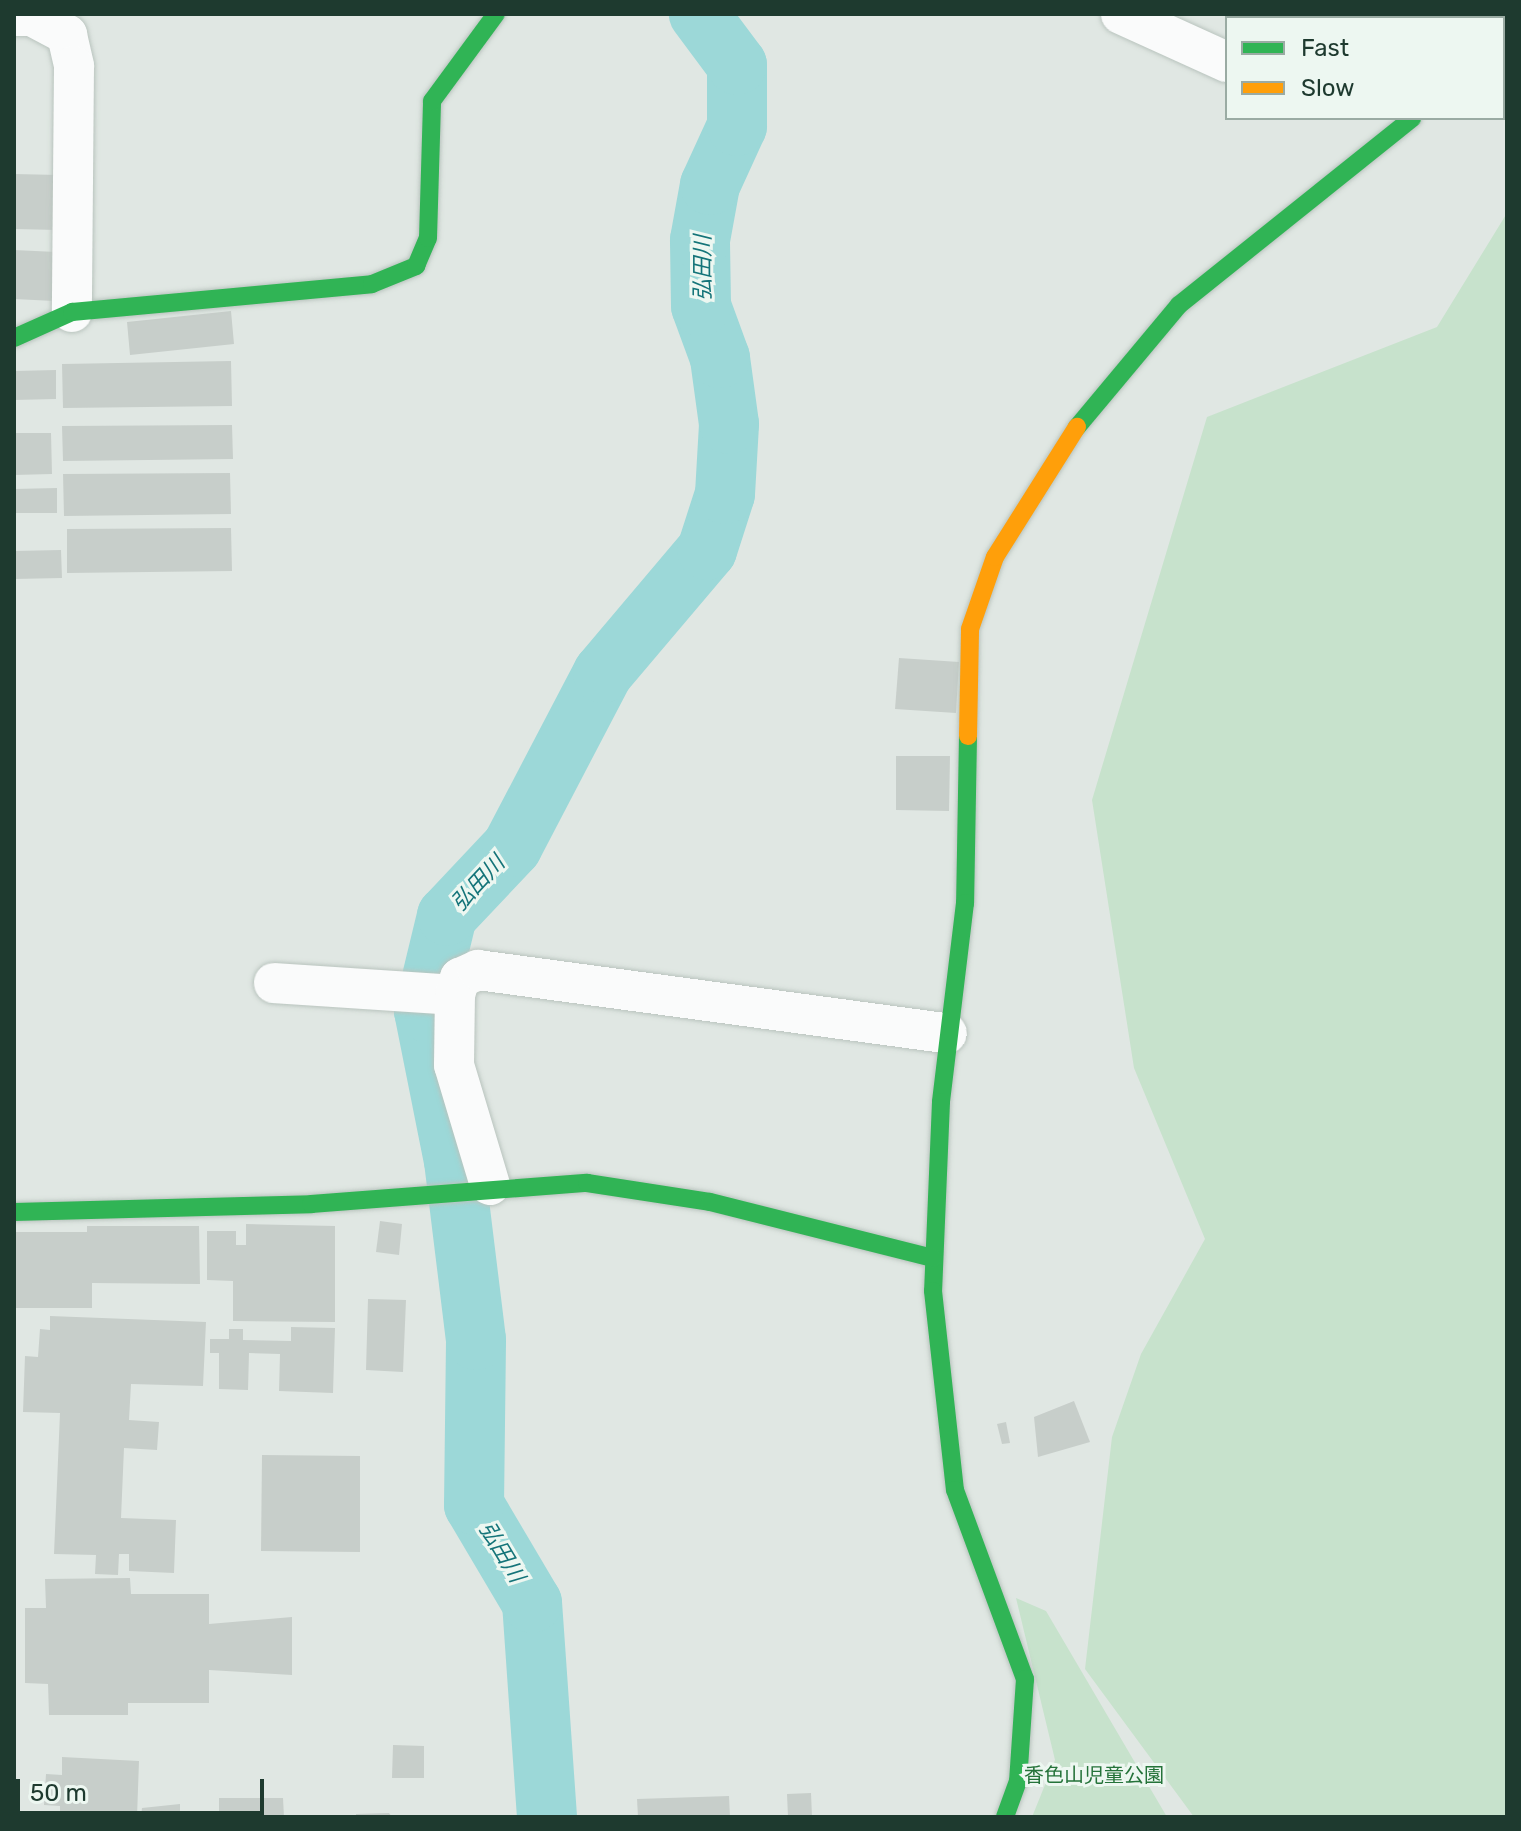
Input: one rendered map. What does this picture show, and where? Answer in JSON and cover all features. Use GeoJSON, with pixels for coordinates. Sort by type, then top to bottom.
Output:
{"type":"FeatureCollection","features":[{"type":"Feature","properties":{"kind":"street"},"geometry":{"type":"LineString","coordinates":[[14,338],[72,312],[372,284],[416,266],[428,238],[432,101],[496,14]]}},
{"type":"Feature","properties":{"kind":"street"},"geometry":{"type":"LineString","coordinates":[[1121,14],[1225,61]]}},
{"type":"Feature","properties":{"kind":"street"},"geometry":{"type":"LineString","coordinates":[[14,16],[32,16],[67,35],[74,66],[72,312]]}},
{"type":"Feature","properties":{"kind":"street"},"geometry":{"type":"LineString","coordinates":[[1005,1817],[1018,1781],[1025,1679],[955,1490],[933,1258],[947,1033],[965,903],[970,629],[995,557],[1063,444],[1179,305],[1410,120]]}},
{"type":"Feature","properties":{"kind":"street"},"geometry":{"type":"LineString","coordinates":[[484,1186],[454,1065],[455,995],[460,978],[478,970],[947,1033]]}},
{"type":"Feature","properties":{"kind":"street"},"geometry":{"type":"LineString","coordinates":[[274,983],[455,995]]}},
{"type":"Feature","properties":{"kind":"street"},"geometry":{"type":"LineString","coordinates":[[14,1212],[311,1204],[484,1186],[587,1183],[710,1202],[933,1258]]}},
{"type":"Feature","properties":{"kind":"green space"},"geometry":{"type":"Polygon","coordinates":[[[1507,213],[1507,1817],[1194,1817],[1085,1669],[1112,1437],[1141,1354],[1205,1239],[1134,1068],[1092,800],[1207,417],[1437,327],[1507,213]]]}},
{"type":"Feature","properties":{"kind":"green space","name":"香色山児童公園"},"geometry":{"type":"Polygon","coordinates":[[[1016,1598],[1046,1611],[1167,1817],[1032,1817],[1055,1760],[1016,1598]]]}},
{"type":"Feature","properties":{"kind":"building"},"geometry":{"type":"Polygon","coordinates":[[[14,174],[59,175],[58,230],[14,229],[14,174]]]}},
{"type":"Feature","properties":{"kind":"building"},"geometry":{"type":"Polygon","coordinates":[[[14,250],[56,252],[54,301],[14,299],[14,250]]]}},
{"type":"Feature","properties":{"kind":"building"},"geometry":{"type":"Polygon","coordinates":[[[231,311],[234,344],[130,355],[127,322],[231,311]]]}},
{"type":"Feature","properties":{"kind":"building"},"geometry":{"type":"Polygon","coordinates":[[[231,361],[232,406],[63,408],[62,364],[231,361]]]}},
{"type":"Feature","properties":{"kind":"building"},"geometry":{"type":"Polygon","coordinates":[[[56,370],[56,399],[14,400],[14,371],[56,370]]]}},
{"type":"Feature","properties":{"kind":"building"},"geometry":{"type":"Polygon","coordinates":[[[232,425],[233,459],[63,461],[62,426],[232,425]]]}},
{"type":"Feature","properties":{"kind":"building"},"geometry":{"type":"Polygon","coordinates":[[[14,433],[51,433],[52,474],[14,475],[14,433]]]}},
{"type":"Feature","properties":{"kind":"building"},"geometry":{"type":"Polygon","coordinates":[[[230,473],[231,514],[64,516],[63,474],[230,473]]]}},
{"type":"Feature","properties":{"kind":"building"},"geometry":{"type":"Polygon","coordinates":[[[57,488],[57,513],[14,513],[14,489],[57,488]]]}},
{"type":"Feature","properties":{"kind":"building"},"geometry":{"type":"Polygon","coordinates":[[[231,528],[232,571],[67,573],[67,529],[231,528]]]}},
{"type":"Feature","properties":{"kind":"building"},"geometry":{"type":"Polygon","coordinates":[[[61,550],[62,578],[14,579],[14,551],[61,550]]]}},
{"type":"Feature","properties":{"kind":"building"},"geometry":{"type":"Polygon","coordinates":[[[899,658],[959,662],[956,713],[895,709],[899,658]]]}},
{"type":"Feature","properties":{"kind":"building"},"geometry":{"type":"Polygon","coordinates":[[[896,756],[950,756],[949,811],[896,810],[896,756]]]}},
{"type":"Feature","properties":{"kind":"building"},"geometry":{"type":"Polygon","coordinates":[[[380,1221],[402,1224],[399,1255],[376,1252],[380,1221]]]}},
{"type":"Feature","properties":{"kind":"building"},"geometry":{"type":"Polygon","coordinates":[[[246,1224],[335,1226],[335,1322],[233,1321],[233,1281],[207,1280],[207,1231],[236,1231],[236,1245],[246,1245],[246,1224]]]}},
{"type":"Feature","properties":{"kind":"building"},"geometry":{"type":"Polygon","coordinates":[[[87,1226],[199,1226],[200,1284],[92,1283],[92,1308],[14,1308],[14,1232],[87,1232],[87,1226]]]}},
{"type":"Feature","properties":{"kind":"building"},"geometry":{"type":"Polygon","coordinates":[[[368,1299],[406,1300],[403,1372],[366,1370],[368,1299]]]}},
{"type":"Feature","properties":{"kind":"building"},"geometry":{"type":"Polygon","coordinates":[[[50,1316],[206,1322],[203,1386],[131,1384],[129,1420],[159,1422],[157,1450],[124,1448],[121,1518],[176,1520],[174,1573],[129,1571],[129,1554],[119,1554],[118,1575],[95,1574],[96,1555],[54,1554],[60,1413],[23,1412],[25,1356],[38,1357],[40,1329],[50,1330],[50,1316]]]}},
{"type":"Feature","properties":{"kind":"building"},"geometry":{"type":"Polygon","coordinates":[[[291,1327],[335,1328],[333,1393],[279,1391],[280,1354],[249,1353],[248,1390],[219,1389],[219,1353],[210,1353],[210,1339],[229,1339],[229,1329],[243,1329],[243,1340],[291,1341],[291,1327]]]}},
{"type":"Feature","properties":{"kind":"building"},"geometry":{"type":"Polygon","coordinates":[[[1074,1401],[1090,1442],[1038,1457],[1034,1417],[1074,1401]]]}},
{"type":"Feature","properties":{"kind":"building"},"geometry":{"type":"Polygon","coordinates":[[[1006,1422],[1010,1443],[1002,1444],[997,1424],[1006,1422]]]}},
{"type":"Feature","properties":{"kind":"building"},"geometry":{"type":"Polygon","coordinates":[[[262,1455],[360,1456],[360,1552],[261,1551],[262,1455]]]}},
{"type":"Feature","properties":{"kind":"building"},"geometry":{"type":"Polygon","coordinates":[[[130,1578],[131,1594],[209,1594],[209,1624],[292,1617],[292,1675],[209,1670],[209,1703],[128,1703],[128,1715],[49,1715],[48,1684],[25,1683],[25,1608],[46,1608],[45,1579],[130,1578]]]}},
{"type":"Feature","properties":{"kind":"building"},"geometry":{"type":"Polygon","coordinates":[[[393,1745],[424,1746],[424,1778],[392,1778],[393,1745]]]}},
{"type":"Feature","properties":{"kind":"building"},"geometry":{"type":"Polygon","coordinates":[[[62,1757],[139,1761],[137,1817],[60,1817],[60,1806],[44,1805],[46,1774],[62,1775],[62,1757]]]}},
{"type":"Feature","properties":{"kind":"building"},"geometry":{"type":"Polygon","coordinates":[[[811,1793],[812,1817],[788,1817],[787,1794],[811,1793]]]}},
{"type":"Feature","properties":{"kind":"building"},"geometry":{"type":"Polygon","coordinates":[[[729,1796],[730,1817],[638,1817],[637,1799],[729,1796]]]}},
{"type":"Feature","properties":{"kind":"building"},"geometry":{"type":"Polygon","coordinates":[[[219,1798],[283,1798],[284,1817],[219,1817],[219,1798]]]}},
{"type":"Feature","properties":{"kind":"building"},"geometry":{"type":"Polygon","coordinates":[[[180,1804],[180,1817],[141,1817],[142,1808],[180,1804]]]}},
{"type":"Feature","properties":{"kind":"building"},"geometry":{"type":"Polygon","coordinates":[[[389,1813],[392,1817],[356,1817],[356,1814],[389,1813]]]}},
{"type":"Feature","properties":{"kind":"waterway","name":"弘田川"},"geometry":{"type":"LineString","coordinates":[[547,1817],[532,1603],[474,1505],[476,1340],[454,1161],[424,1011],[447,916],[512,847],[603,673],[707,550],[725,494],[729,424],[720,358],[701,306],[700,240],[710,185],[737,126],[737,65],[699,14]]}},
{"type":"Feature","properties":{"kind":"traffic: fast"},"geometry":{"type":"LineString","coordinates":[[14,338],[72,312],[372,284],[416,266],[428,238],[432,101],[496,14]]}},
{"type":"Feature","properties":{"kind":"traffic: fast"},"geometry":{"type":"LineString","coordinates":[[1077,427],[1179,305],[1410,120]]}},
{"type":"Feature","properties":{"kind":"traffic: fast"},"geometry":{"type":"LineString","coordinates":[[968,736],[965,903],[941,1102],[933,1291],[955,1490],[1025,1679],[1018,1781],[1005,1817]]}},
{"type":"Feature","properties":{"kind":"traffic: fast"},"geometry":{"type":"LineString","coordinates":[[14,1212],[311,1204],[587,1183],[710,1202],[933,1258]]}},
{"type":"Feature","properties":{"kind":"traffic: slow"},"geometry":{"type":"LineString","coordinates":[[968,736],[970,629],[995,557],[1077,427]]}}]}
